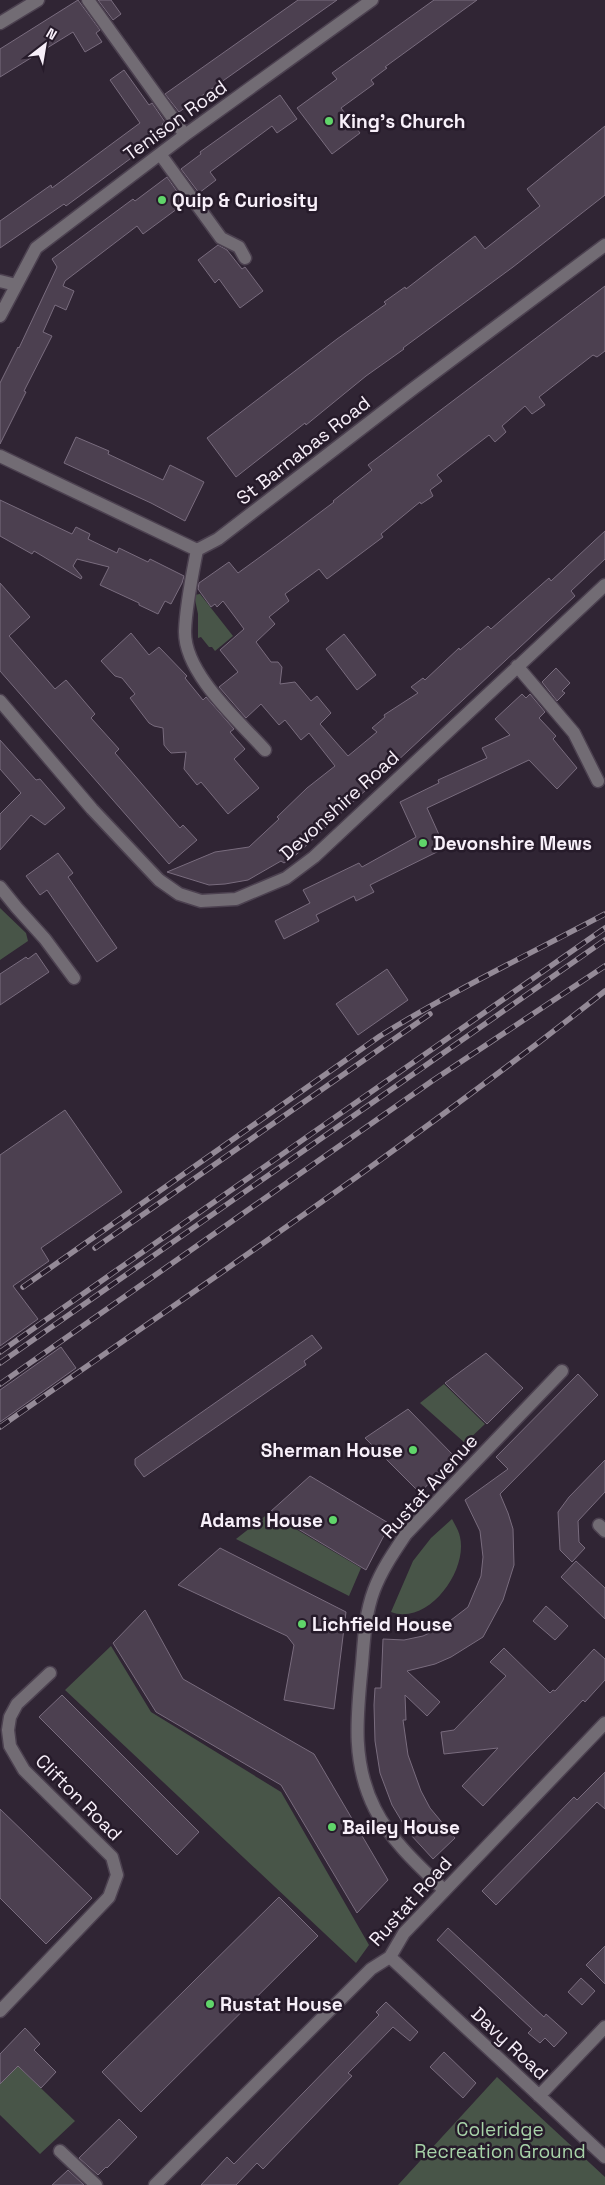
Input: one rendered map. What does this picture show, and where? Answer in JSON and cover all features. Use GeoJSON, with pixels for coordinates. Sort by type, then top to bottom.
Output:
{"type":"FeatureCollection","features":[{"type":"Feature","properties":{"kind":"street"},"geometry":{"type":"LineString","coordinates":[[0,23],[38,0]]}},
{"type":"Feature","properties":{"kind":"street"},"geometry":{"type":"LineString","coordinates":[[88,0],[185,135]]}},
{"type":"Feature","properties":{"kind":"street","name":"Tenison Road"},"geometry":{"type":"LineString","coordinates":[[0,316],[36,248],[185,135],[372,0]]}},
{"type":"Feature","properties":{"kind":"street"},"geometry":{"type":"LineString","coordinates":[[160,154],[221,238],[239,247],[245,258]]}},
{"type":"Feature","properties":{"kind":"street","name":"St Barnabas Road"},"geometry":{"type":"LineString","coordinates":[[197,550],[218,539],[414,388],[605,245]]}},
{"type":"Feature","properties":{"kind":"street"},"geometry":{"type":"LineString","coordinates":[[0,281],[16,285]]}},
{"type":"Feature","properties":{"kind":"street"},"geometry":{"type":"LineString","coordinates":[[0,456],[197,550],[185,632],[190,653],[204,682],[265,750]]}},
{"type":"Feature","properties":{"kind":"street","name":"Devonshire Road"},"geometry":{"type":"LineString","coordinates":[[0,702],[79,795],[159,880],[179,894],[201,901],[236,899],[286,878],[314,857],[605,585]]}},
{"type":"Feature","properties":{"kind":"street"},"geometry":{"type":"LineString","coordinates":[[517,666],[574,733],[598,781]]}},
{"type":"Feature","properties":{"kind":"street"},"geometry":{"type":"LineString","coordinates":[[0,887],[45,939],[74,978]]}},
{"type":"Feature","properties":{"kind":"street","name":"Rustat Avenue"},"geometry":{"type":"LineString","coordinates":[[444,1890],[406,1854],[375,1810],[361,1772],[356,1730],[368,1612],[374,1590],[388,1560],[406,1534],[562,1371]]}},
{"type":"Feature","properties":{"kind":"street","name":"Clifton Road"},"geometry":{"type":"LineString","coordinates":[[0,2010],[109,1897],[117,1875],[112,1856],[24,1770],[10,1746],[8,1730],[10,1717],[17,1704],[50,1673]]}},
{"type":"Feature","properties":{"kind":"street","name":"Rustat Road"},"geometry":{"type":"LineString","coordinates":[[155,2185],[371,1969],[390,1957],[404,1933],[605,1723]]}},
{"type":"Feature","properties":{"kind":"street","name":"Davy Road"},"geometry":{"type":"LineString","coordinates":[[390,1957],[605,2156]]}},
{"type":"Feature","properties":{"kind":"street"},"geometry":{"type":"LineString","coordinates":[[539,2096],[605,2027]]}},
{"type":"Feature","properties":{"kind":"street"},"geometry":{"type":"LineString","coordinates":[[60,2151],[96,2185]]}},
{"type":"Feature","properties":{"kind":"green space"},"geometry":{"type":"Polygon","coordinates":[[[200,594],[233,636],[215,651],[201,637],[198,638],[198,614],[194,595],[200,594]]]}},
{"type":"Feature","properties":{"kind":"green space"},"geometry":{"type":"Polygon","coordinates":[[[0,908],[26,933],[28,941],[0,960],[0,908]]]}},
{"type":"Feature","properties":{"kind":"green space"},"geometry":{"type":"Polygon","coordinates":[[[444,1384],[485,1424],[465,1443],[420,1403],[444,1384]]]}},
{"type":"Feature","properties":{"kind":"green space"},"geometry":{"type":"Polygon","coordinates":[[[269,1513],[361,1568],[349,1596],[236,1539],[269,1513]]]}},
{"type":"Feature","properties":{"kind":"green space"},"geometry":{"type":"Polygon","coordinates":[[[452,1519],[459,1535],[461,1551],[458,1565],[451,1579],[431,1603],[419,1611],[405,1614],[391,1612],[413,1561],[431,1538],[452,1519]]]}},
{"type":"Feature","properties":{"kind":"green space"},"geometry":{"type":"Polygon","coordinates":[[[111,1646],[151,1712],[281,1792],[369,1945],[356,1963],[65,1690],[111,1646]]]}},
{"type":"Feature","properties":{"kind":"green space"},"geometry":{"type":"Polygon","coordinates":[[[18,2066],[75,2121],[40,2154],[0,2115],[0,2084],[18,2066]]]}},
{"type":"Feature","properties":{"kind":"green space","name":"Coleridge Recreation Ground"},"geometry":{"type":"Polygon","coordinates":[[[497,2077],[605,2177],[605,2185],[398,2185],[497,2077]]]}},
{"type":"Feature","properties":{"kind":"building"},"geometry":{"type":"Polygon","coordinates":[[[78,0],[100,30],[96,33],[102,42],[85,52],[73,32],[0,77],[0,49],[78,0]]]}},
{"type":"Feature","properties":{"kind":"building"},"geometry":{"type":"Polygon","coordinates":[[[98,0],[111,0],[121,14],[113,20],[98,0]]]}},
{"type":"Feature","properties":{"kind":"building"},"geometry":{"type":"Polygon","coordinates":[[[298,0],[337,0],[179,112],[165,94],[298,0]]]}},
{"type":"Feature","properties":{"kind":"building"},"geometry":{"type":"Polygon","coordinates":[[[434,0],[477,0],[385,67],[387,68],[371,80],[374,84],[341,108],[360,133],[332,154],[297,108],[337,79],[332,73],[434,0]]]}},
{"type":"Feature","properties":{"kind":"building"},"geometry":{"type":"Polygon","coordinates":[[[124,70],[149,105],[152,103],[165,122],[162,124],[168,131],[66,206],[64,204],[0,248],[0,221],[51,185],[52,188],[140,123],[110,80],[124,70]]]}},
{"type":"Feature","properties":{"kind":"building"},"geometry":{"type":"Polygon","coordinates":[[[280,95],[297,119],[277,133],[272,126],[210,172],[216,180],[199,193],[181,169],[201,154],[200,152],[280,95]]]}},
{"type":"Feature","properties":{"kind":"building"},"geometry":{"type":"Polygon","coordinates":[[[605,126],[605,195],[236,477],[207,438],[386,304],[384,302],[405,287],[406,289],[475,236],[485,249],[540,206],[527,189],[605,126]]]}},
{"type":"Feature","properties":{"kind":"building"},"geometry":{"type":"Polygon","coordinates":[[[167,177],[185,203],[143,234],[137,226],[65,281],[63,286],[74,291],[66,310],[55,305],[43,332],[52,336],[0,444],[0,383],[19,348],[57,267],[52,259],[133,199],[135,201],[167,177]]]}},
{"type":"Feature","properties":{"kind":"building"},"geometry":{"type":"Polygon","coordinates":[[[218,245],[227,250],[242,269],[245,267],[263,291],[240,308],[219,279],[215,283],[198,260],[218,245]]]}},
{"type":"Feature","properties":{"kind":"building"},"geometry":{"type":"Polygon","coordinates":[[[605,286],[605,351],[597,357],[593,355],[539,397],[545,405],[532,414],[525,406],[502,426],[506,432],[495,442],[489,435],[437,475],[442,481],[430,490],[433,496],[421,504],[420,502],[381,534],[383,537],[327,579],[319,569],[285,594],[289,601],[269,617],[275,624],[256,642],[271,662],[278,662],[282,667],[280,684],[295,682],[311,701],[317,696],[331,713],[320,724],[348,756],[377,732],[372,728],[385,717],[384,715],[418,693],[411,687],[423,678],[425,680],[459,648],[460,650],[488,626],[491,629],[549,578],[551,581],[605,531],[605,559],[571,591],[575,596],[297,854],[284,863],[281,861],[248,880],[225,884],[209,885],[167,872],[215,852],[249,847],[279,819],[277,817],[307,788],[335,766],[309,733],[301,740],[285,720],[279,725],[261,704],[246,718],[219,687],[238,672],[220,650],[244,629],[223,601],[217,607],[215,604],[211,607],[198,589],[199,583],[229,562],[238,573],[278,544],[334,502],[372,470],[368,465],[605,286]]]}},
{"type":"Feature","properties":{"kind":"building"},"geometry":{"type":"Polygon","coordinates":[[[76,437],[109,451],[108,454],[163,480],[170,465],[204,482],[185,521],[151,503],[64,463],[76,437]]]}},
{"type":"Feature","properties":{"kind":"building"},"geometry":{"type":"Polygon","coordinates":[[[0,500],[72,534],[76,527],[90,534],[88,539],[117,553],[119,548],[148,562],[150,559],[184,576],[171,604],[165,601],[158,614],[100,585],[109,567],[77,559],[73,566],[82,577],[81,579],[34,551],[32,554],[0,536],[0,500]]]}},
{"type":"Feature","properties":{"kind":"building"},"geometry":{"type":"Polygon","coordinates":[[[0,583],[30,617],[9,636],[55,689],[66,680],[95,714],[91,718],[119,749],[115,753],[180,828],[183,825],[197,840],[169,864],[0,671],[0,583]]]}},
{"type":"Feature","properties":{"kind":"building"},"geometry":{"type":"Polygon","coordinates":[[[131,633],[149,655],[159,647],[187,676],[185,678],[203,700],[206,697],[234,729],[230,732],[245,749],[234,759],[259,788],[228,814],[201,782],[197,785],[184,769],[186,752],[171,753],[168,750],[164,745],[163,728],[149,723],[130,698],[135,694],[122,678],[115,676],[101,661],[131,633]]]}},
{"type":"Feature","properties":{"kind":"building"},"geometry":{"type":"Polygon","coordinates":[[[344,634],[376,675],[357,690],[326,649],[344,634]]]}},
{"type":"Feature","properties":{"kind":"building"},"geometry":{"type":"Polygon","coordinates":[[[556,668],[570,683],[562,691],[565,693],[557,701],[542,682],[556,668]]]}},
{"type":"Feature","properties":{"kind":"building","name":"Devonshire Mews"},"geometry":{"type":"Polygon","coordinates":[[[522,694],[526,698],[530,694],[545,712],[539,718],[556,736],[553,739],[577,768],[557,789],[529,760],[427,808],[445,848],[370,885],[374,892],[356,901],[354,896],[316,915],[319,921],[284,939],[275,921],[310,903],[303,890],[359,863],[362,867],[416,837],[400,802],[439,783],[438,780],[487,758],[482,748],[510,735],[495,719],[522,694]]]}},
{"type":"Feature","properties":{"kind":"building"},"geometry":{"type":"Polygon","coordinates":[[[0,740],[36,780],[40,779],[65,808],[45,825],[31,815],[0,850],[0,814],[21,793],[0,769],[0,740]]]}},
{"type":"Feature","properties":{"kind":"building"},"geometry":{"type":"Polygon","coordinates":[[[58,853],[73,873],[68,877],[117,948],[97,962],[47,890],[40,895],[26,876],[58,853]]]}},
{"type":"Feature","properties":{"kind":"building"},"geometry":{"type":"Polygon","coordinates":[[[36,953],[49,972],[0,1005],[0,974],[26,957],[28,959],[36,953]]]}},
{"type":"Feature","properties":{"kind":"building"},"geometry":{"type":"Polygon","coordinates":[[[387,969],[408,1000],[358,1035],[336,1004],[387,969]]]}},
{"type":"Feature","properties":{"kind":"building"},"geometry":{"type":"Polygon","coordinates":[[[65,1110],[122,1192],[41,1248],[49,1261],[13,1286],[38,1319],[0,1346],[0,1155],[65,1110]]]}},
{"type":"Feature","properties":{"kind":"building"},"geometry":{"type":"Polygon","coordinates":[[[312,1335],[322,1348],[304,1361],[306,1365],[144,1477],[135,1465],[135,1459],[312,1335]]]}},
{"type":"Feature","properties":{"kind":"building"},"geometry":{"type":"Polygon","coordinates":[[[61,1347],[76,1368],[0,1422],[0,1390],[61,1347]]]}},
{"type":"Feature","properties":{"kind":"building"},"geometry":{"type":"Polygon","coordinates":[[[486,1353],[523,1388],[487,1424],[445,1383],[486,1353]]]}},
{"type":"Feature","properties":{"kind":"building"},"geometry":{"type":"Polygon","coordinates":[[[578,1374],[598,1395],[500,1494],[513,1529],[514,1565],[503,1600],[483,1637],[451,1657],[435,1664],[407,1671],[440,1702],[427,1716],[405,1695],[406,1720],[403,1720],[408,1755],[421,1791],[430,1808],[455,1838],[433,1859],[410,1834],[401,1820],[392,1805],[380,1773],[375,1741],[374,1705],[375,1688],[381,1688],[383,1639],[404,1640],[423,1636],[442,1627],[468,1607],[481,1576],[483,1557],[480,1531],[465,1500],[508,1469],[496,1457],[578,1374]]]}},
{"type":"Feature","properties":{"kind":"building","name":"Sherman House"},"geometry":{"type":"Polygon","coordinates":[[[408,1409],[454,1456],[420,1493],[365,1438],[408,1409]]]}},
{"type":"Feature","properties":{"kind":"building"},"geometry":{"type":"Polygon","coordinates":[[[605,1460],[605,1492],[578,1521],[579,1542],[585,1548],[572,1562],[560,1550],[558,1512],[569,1497],[605,1460]]]}},
{"type":"Feature","properties":{"kind":"building","name":"Adams House"},"geometry":{"type":"Polygon","coordinates":[[[310,1476],[390,1524],[366,1570],[270,1512],[310,1476]]]}},
{"type":"Feature","properties":{"kind":"building","name":"Lichfield House"},"geometry":{"type":"Polygon","coordinates":[[[220,1548],[346,1612],[334,1709],[284,1700],[294,1645],[287,1636],[178,1585],[220,1548]]]}},
{"type":"Feature","properties":{"kind":"building"},"geometry":{"type":"Polygon","coordinates":[[[576,1561],[605,1588],[605,1619],[561,1577],[576,1561]]]}},
{"type":"Feature","properties":{"kind":"building"},"geometry":{"type":"Polygon","coordinates":[[[546,1606],[568,1626],[555,1640],[533,1621],[546,1606]]]}},
{"type":"Feature","properties":{"kind":"building"},"geometry":{"type":"Polygon","coordinates":[[[145,1610],[183,1679],[314,1754],[388,1880],[357,1913],[281,1785],[156,1712],[113,1643],[145,1610]]]}},
{"type":"Feature","properties":{"kind":"building"},"geometry":{"type":"Polygon","coordinates":[[[504,1648],[550,1693],[553,1690],[555,1691],[594,1649],[605,1659],[605,1680],[585,1702],[583,1700],[483,1806],[462,1786],[498,1748],[444,1754],[441,1732],[454,1730],[506,1676],[490,1662],[504,1648]]]}},
{"type":"Feature","properties":{"kind":"building"},"geometry":{"type":"Polygon","coordinates":[[[62,1695],[199,1832],[177,1855],[39,1717],[62,1695]]]}},
{"type":"Feature","properties":{"kind":"building"},"geometry":{"type":"Polygon","coordinates":[[[605,1772],[605,1809],[597,1802],[496,1905],[482,1891],[574,1797],[577,1800],[605,1772]]]}},
{"type":"Feature","properties":{"kind":"building"},"geometry":{"type":"Polygon","coordinates":[[[0,1809],[92,1898],[46,1944],[0,1898],[0,1809]]]}},
{"type":"Feature","properties":{"kind":"building","name":"Rustat House"},"geometry":{"type":"Polygon","coordinates":[[[279,1897],[318,1936],[141,2112],[102,2072],[279,1897]]]}},
{"type":"Feature","properties":{"kind":"building"},"geometry":{"type":"Polygon","coordinates":[[[448,1928],[544,2017],[546,2014],[567,2033],[554,2047],[545,2038],[540,2043],[528,2033],[532,2029],[437,1940],[448,1928]]]}},
{"type":"Feature","properties":{"kind":"building"},"geometry":{"type":"Polygon","coordinates":[[[605,1946],[605,1984],[586,1965],[605,1946]]]}},
{"type":"Feature","properties":{"kind":"building"},"geometry":{"type":"Polygon","coordinates":[[[581,1978],[595,1991],[582,2005],[568,1992],[581,1978]]]}},
{"type":"Feature","properties":{"kind":"building"},"geometry":{"type":"Polygon","coordinates":[[[386,2002],[418,2032],[410,2041],[393,2027],[348,2073],[352,2076],[263,2169],[257,2163],[236,2185],[201,2185],[227,2157],[234,2164],[379,2015],[376,2012],[386,2002]]]}},
{"type":"Feature","properties":{"kind":"building"},"geometry":{"type":"Polygon","coordinates":[[[25,2028],[40,2044],[34,2050],[56,2072],[41,2088],[18,2066],[0,2084],[0,2054],[25,2028]]]}},
{"type":"Feature","properties":{"kind":"building"},"geometry":{"type":"Polygon","coordinates":[[[444,2052],[476,2083],[463,2098],[430,2067],[444,2052]]]}},
{"type":"Feature","properties":{"kind":"building"},"geometry":{"type":"Polygon","coordinates":[[[119,2119],[137,2137],[98,2175],[79,2158],[119,2119]]]}},
{"type":"Feature","properties":{"kind":"building"},"geometry":{"type":"Polygon","coordinates":[[[68,2170],[84,2185],[52,2185],[68,2170]]]}},
{"type":"Feature","properties":{"kind":"railway"},"geometry":{"type":"LineString","coordinates":[[23,1287],[380,1036],[463,988],[605,914]]}},
{"type":"Feature","properties":{"kind":"railway"},"geometry":{"type":"LineString","coordinates":[[0,1352],[605,928]]}},
{"type":"Feature","properties":{"kind":"railway"},"geometry":{"type":"LineString","coordinates":[[0,1363],[605,940]]}},
{"type":"Feature","properties":{"kind":"railway"},"geometry":{"type":"LineString","coordinates":[[0,1384],[432,1081],[605,966]]}},
{"type":"Feature","properties":{"kind":"railway"},"geometry":{"type":"LineString","coordinates":[[0,1427],[382,1159],[605,991]]}},
{"type":"Feature","properties":{"kind":"railway"},"geometry":{"type":"LineString","coordinates":[[95,1248],[430,1014]]}},
{"type":"Feature","properties":{"kind":"place","name":"King's Church"},"geometry":{"type":"Point","coordinates":[329,121]}},
{"type":"Feature","properties":{"kind":"place","name":"Quip & Curiosity"},"geometry":{"type":"Point","coordinates":[162,200]}},
{"type":"Feature","properties":{"kind":"place","name":"Devonshire Mews"},"geometry":{"type":"Point","coordinates":[423,843]}},
{"type":"Feature","properties":{"kind":"place","name":"Sherman House"},"geometry":{"type":"Point","coordinates":[413,1450]}},
{"type":"Feature","properties":{"kind":"place","name":"Adams House"},"geometry":{"type":"Point","coordinates":[333,1520]}},
{"type":"Feature","properties":{"kind":"place","name":"Lichfield House"},"geometry":{"type":"Point","coordinates":[302,1624]}},
{"type":"Feature","properties":{"kind":"place","name":"Bailey House"},"geometry":{"type":"Point","coordinates":[332,1827]}},
{"type":"Feature","properties":{"kind":"place","name":"Rustat House"},"geometry":{"type":"Point","coordinates":[210,2004]}}]}
